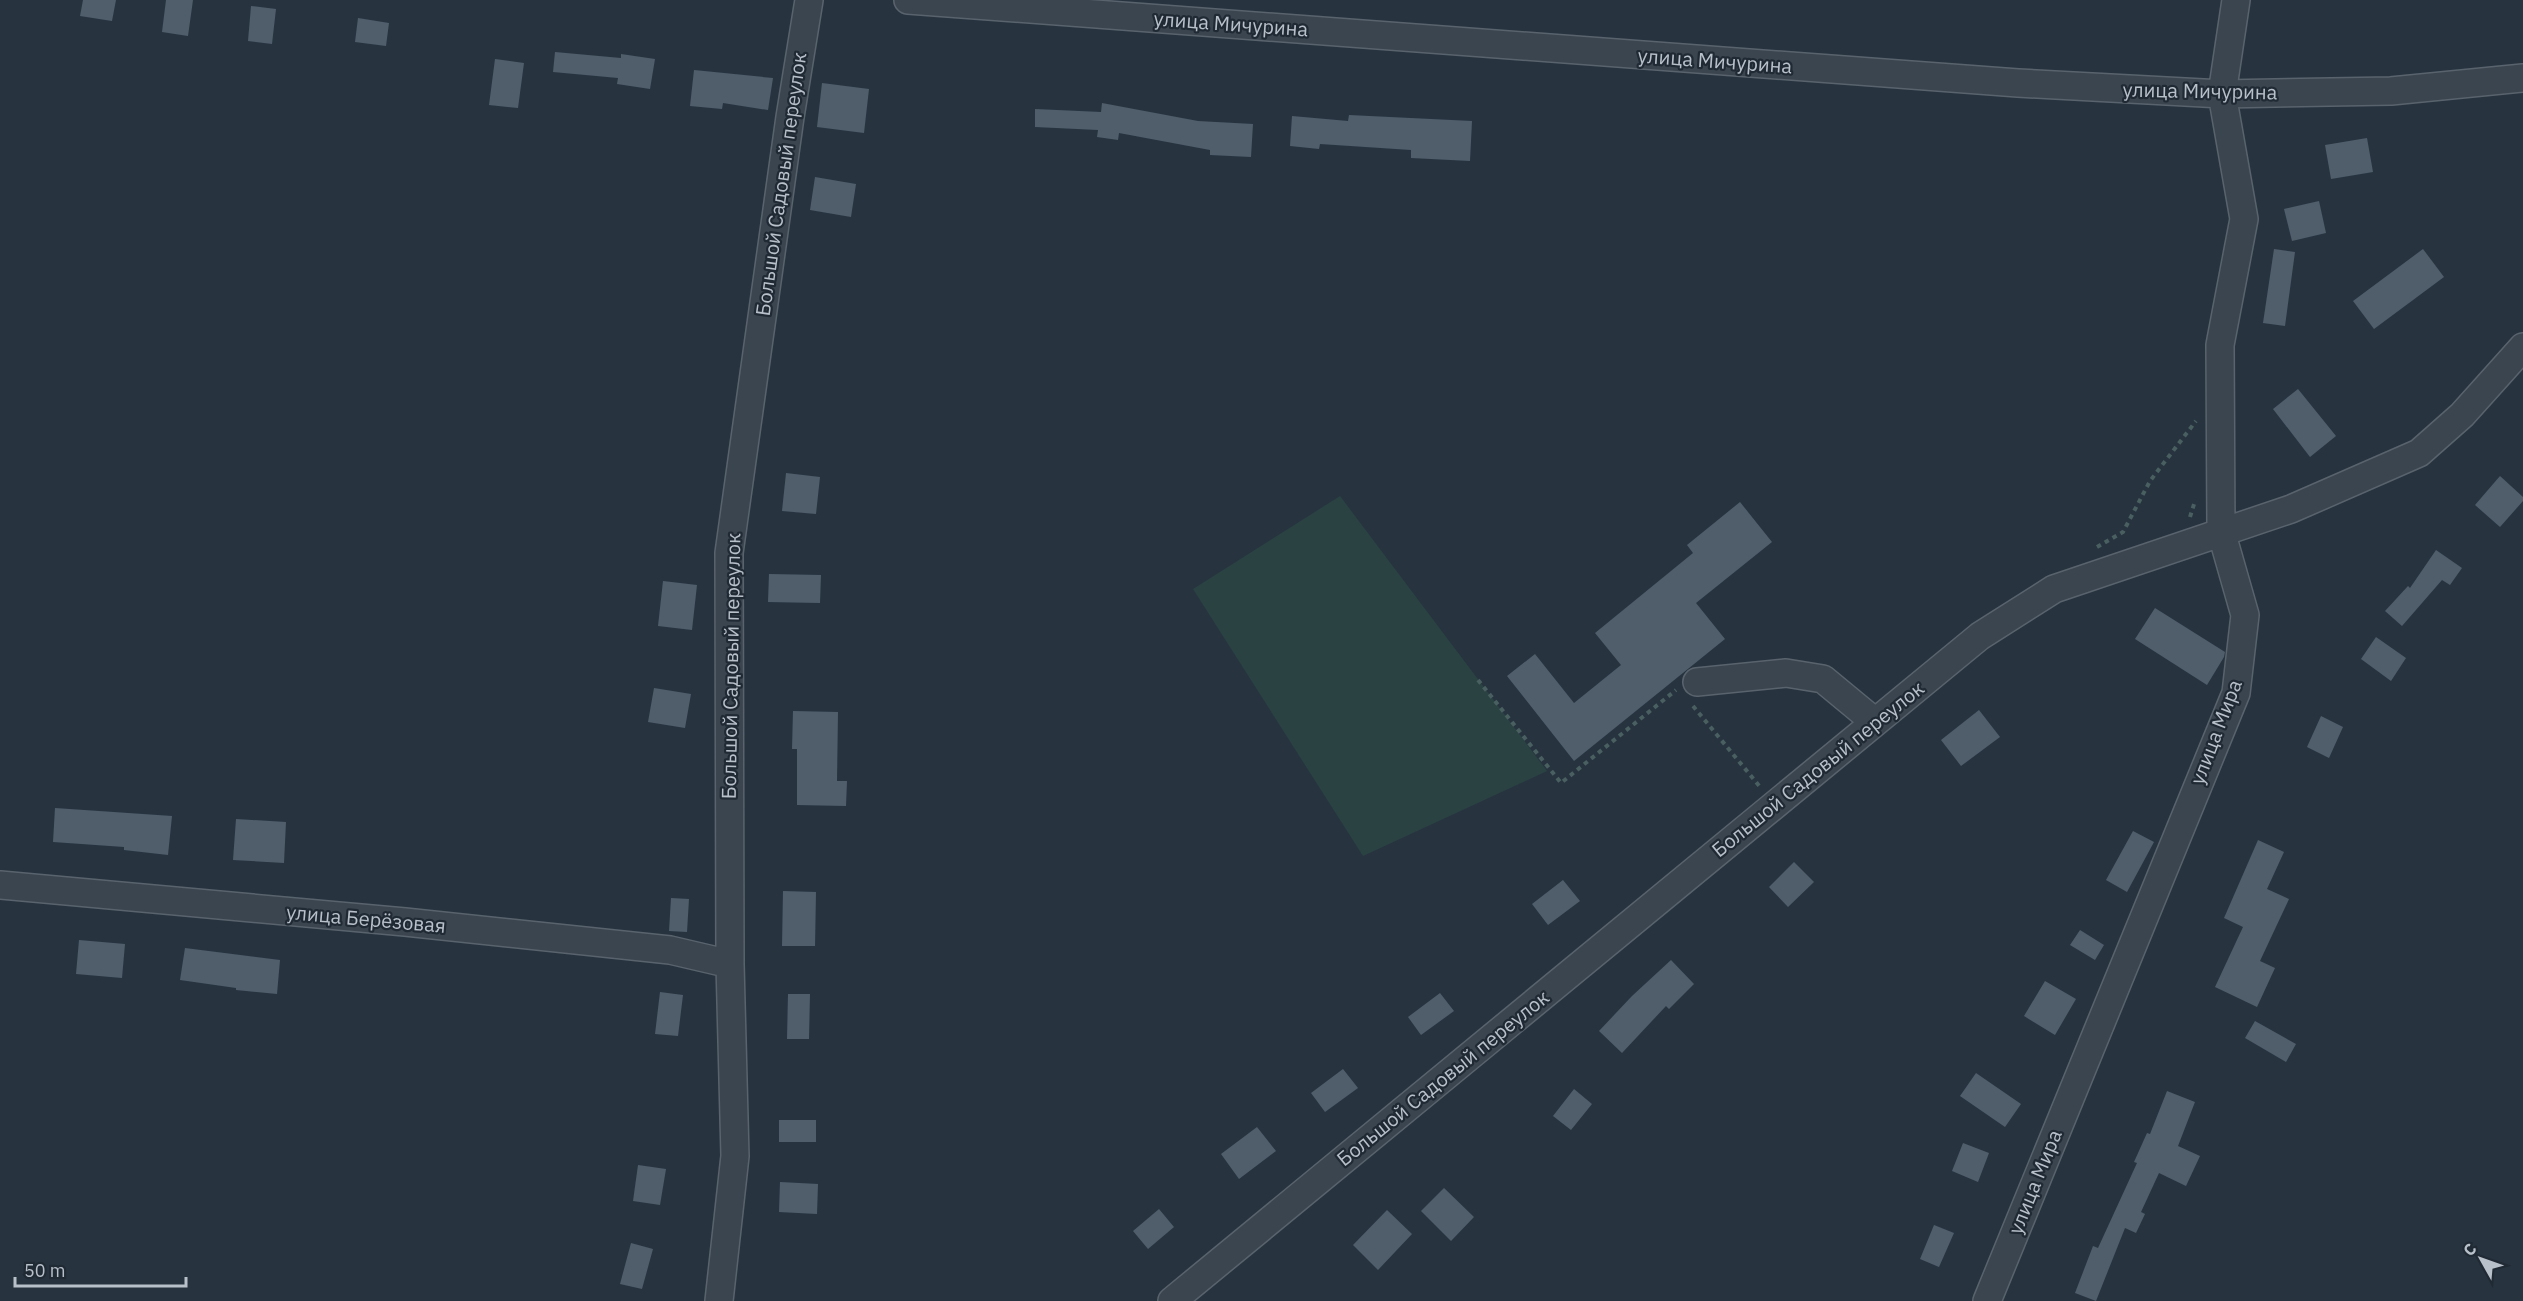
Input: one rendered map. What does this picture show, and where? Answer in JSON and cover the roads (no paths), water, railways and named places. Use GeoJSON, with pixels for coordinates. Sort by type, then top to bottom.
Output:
{"type":"FeatureCollection","features":[{"type":"Feature","properties":{"kind":"street","name":"Большой Садовый переулок"},"geometry":{"type":"LineString","coordinates":[[719,1301],[735,1156],[730,964],[729,553],[808,0]]}},
{"type":"Feature","properties":{"kind":"street","name":"улица Мичурина"},"geometry":{"type":"LineString","coordinates":[[908,0],[2018,83],[2222,94],[2391,91],[2523,78]]}},
{"type":"Feature","properties":{"kind":"street","name":"улица Мира"},"geometry":{"type":"LineString","coordinates":[[1987,1301],[2236,693],[2245,615],[2221,531],[2220,345],[2244,219],[2222,94],[2236,0]]}},
{"type":"Feature","properties":{"kind":"street","name":"Большой Садовый переулок"},"geometry":{"type":"LineString","coordinates":[[1172,1301],[1980,636],[2054,589],[2307,502],[2419,453],[2462,415],[2523,347]]}},
{"type":"Feature","properties":{"kind":"street"},"geometry":{"type":"LineString","coordinates":[[1687,689],[1786,673],[1822,678],[1875,722]]}},
{"type":"Feature","properties":{"kind":"street","name":"улица Берёзовая"},"geometry":{"type":"LineString","coordinates":[[0,885],[405,922],[636,946],[670,950],[730,964]]}}]}
